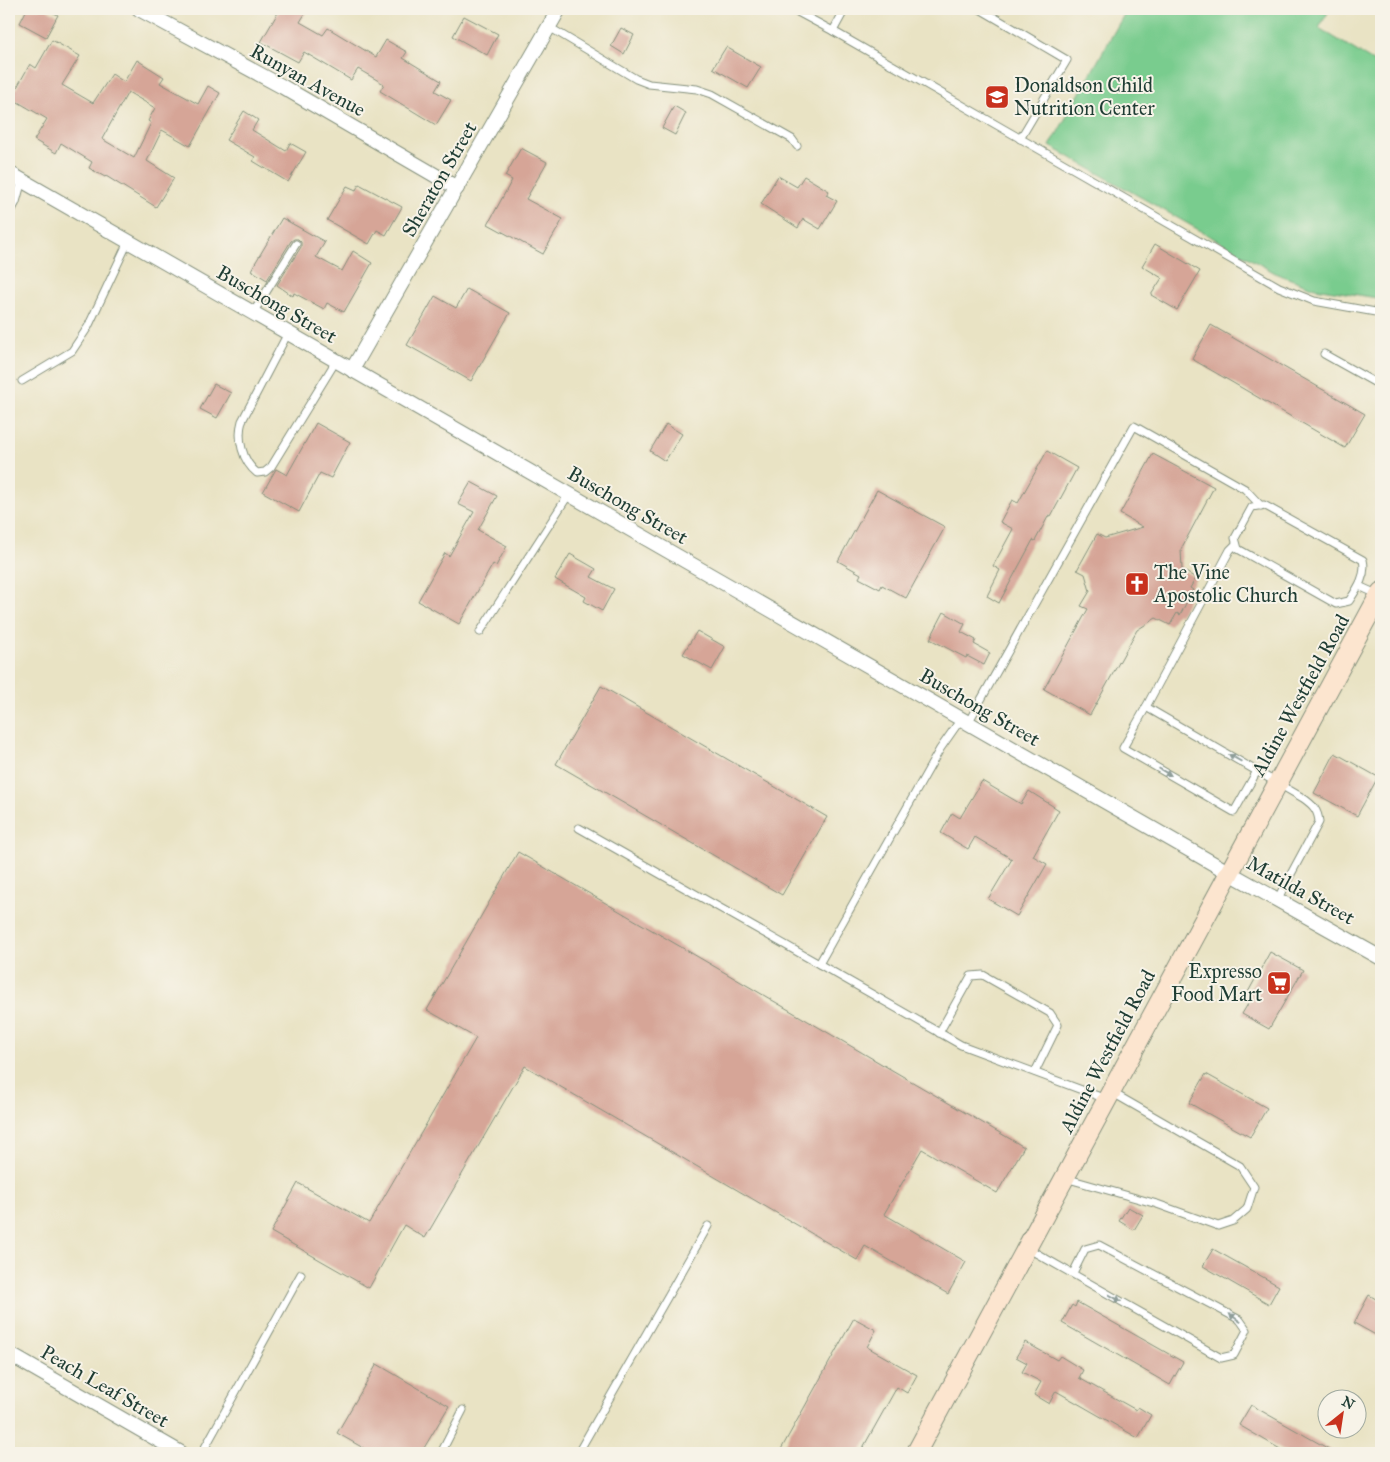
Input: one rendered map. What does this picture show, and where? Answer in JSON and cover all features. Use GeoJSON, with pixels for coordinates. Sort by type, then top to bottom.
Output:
{"type":"FeatureCollection","features":[{"type":"Feature","properties":{"kind":"main road","name":"Aldine Westfield Road"},"geometry":{"type":"LineString","coordinates":[[916,1453],[1228,872],[1380,594]]}},
{"type":"Feature","properties":{"kind":"street","name":"Runyan Avenue"},"geometry":{"type":"LineString","coordinates":[[139,9],[283,87],[457,188]]}},
{"type":"Feature","properties":{"kind":"street","name":"Sheraton Street"},"geometry":{"type":"LineString","coordinates":[[352,370],[457,188],[553,15]]}},
{"type":"Feature","properties":{"kind":"street","name":"Buschong Street"},"geometry":{"type":"LineString","coordinates":[[9,173],[1228,872]]}},
{"type":"Feature","properties":{"kind":"street","name":"Matilda Street"},"geometry":{"type":"LineString","coordinates":[[1228,872],[1381,958]]}},
{"type":"Feature","properties":{"kind":"street","name":"Peach Leaf Street"},"geometry":{"type":"LineString","coordinates":[[9,1354],[181,1453]]}},
{"type":"Feature","properties":{"kind":"lane"},"geometry":{"type":"LineString","coordinates":[[792,9],[1279,287],[1314,301],[1381,313]]}},
{"type":"Feature","properties":{"kind":"lane"},"geometry":{"type":"LineString","coordinates":[[833,31],[845,9]]}},
{"type":"Feature","properties":{"kind":"lane"},"geometry":{"type":"LineString","coordinates":[[980,9],[1067,60],[1020,139]]}},
{"type":"Feature","properties":{"kind":"lane"},"geometry":{"type":"LineString","coordinates":[[553,15],[636,79],[649,84],[697,88],[712,94],[792,139],[797,146]]}},
{"type":"Feature","properties":{"kind":"lane"},"geometry":{"type":"LineString","coordinates":[[9,215],[16,202],[22,180]]}},
{"type":"Feature","properties":{"kind":"lane"},"geometry":{"type":"LineString","coordinates":[[22,381],[72,351],[88,327],[128,242]]}},
{"type":"Feature","properties":{"kind":"lane"},"geometry":{"type":"LineString","coordinates":[[253,313],[296,244]]}},
{"type":"Feature","properties":{"kind":"lane"},"geometry":{"type":"LineString","coordinates":[[288,333],[242,421],[239,432],[240,442],[250,467],[256,472],[265,472],[271,467],[336,361]]}},
{"type":"Feature","properties":{"kind":"lane"},"geometry":{"type":"LineString","coordinates":[[1324,354],[1381,386]]}},
{"type":"Feature","properties":{"kind":"lane"},"geometry":{"type":"LineString","coordinates":[[818,964],[940,749],[964,721],[1134,426],[1245,489],[1261,506]]}},
{"type":"Feature","properties":{"kind":"lane"},"geometry":{"type":"LineString","coordinates":[[480,632],[569,494]]}},
{"type":"Feature","properties":{"kind":"lane"},"geometry":{"type":"LineString","coordinates":[[1261,506],[1363,560],[1365,568],[1359,586],[1349,601],[1336,604],[1238,549],[1235,538],[1252,507],[1261,506]]}},
{"type":"Feature","properties":{"kind":"lane"},"geometry":{"type":"LineString","coordinates":[[1236,544],[1230,550],[1123,748],[1234,812],[1257,771]]}},
{"type":"Feature","properties":{"kind":"lane"},"geometry":{"type":"LineString","coordinates":[[1359,586],[1380,594]]}},
{"type":"Feature","properties":{"kind":"lane"},"geometry":{"type":"LineString","coordinates":[[1146,707],[1278,782],[1312,804],[1318,811],[1319,822],[1277,900]]}},
{"type":"Feature","properties":{"kind":"lane"},"geometry":{"type":"LineString","coordinates":[[579,828],[961,1045],[1035,1072],[1109,1095],[1240,1166],[1254,1187],[1246,1209],[1233,1221],[1218,1226],[1157,1204],[1064,1178]]}},
{"type":"Feature","properties":{"kind":"lane"},"geometry":{"type":"LineString","coordinates":[[939,1032],[971,976],[983,975],[1050,1012],[1058,1025],[1035,1072]]}},
{"type":"Feature","properties":{"kind":"lane"},"geometry":{"type":"LineString","coordinates":[[578,1453],[708,1226]]}},
{"type":"Feature","properties":{"kind":"lane"},"geometry":{"type":"LineString","coordinates":[[1027,1247],[1072,1274],[1221,1358],[1234,1355],[1247,1330],[1240,1320],[1099,1245],[1085,1249],[1072,1274]]}},
{"type":"Feature","properties":{"kind":"lane"},"geometry":{"type":"LineString","coordinates":[[202,1453],[301,1274]]}},
{"type":"Feature","properties":{"kind":"lane"},"geometry":{"type":"LineString","coordinates":[[441,1453],[463,1410]]}},
{"type":"Feature","properties":{"kind":"green space"},"geometry":{"type":"Polygon","coordinates":[[[1127,9],[1330,9],[1319,28],[1381,66],[1381,249],[1377,298],[1315,288],[1277,274],[1050,146],[1127,9]]]}},
{"type":"Feature","properties":{"kind":"building"},"geometry":{"type":"Polygon","coordinates":[[[27,9],[46,9],[58,15],[46,37],[20,23],[27,9]]]}},
{"type":"Feature","properties":{"kind":"building"},"geometry":{"type":"Polygon","coordinates":[[[280,9],[308,9],[300,22],[323,35],[328,28],[376,57],[386,40],[407,52],[403,58],[441,81],[435,91],[451,100],[436,125],[380,91],[384,84],[358,69],[351,80],[304,52],[298,62],[261,42],[280,9]]]}},
{"type":"Feature","properties":{"kind":"building"},"geometry":{"type":"Polygon","coordinates":[[[464,16],[498,34],[487,55],[453,36],[464,16]]]}},
{"type":"Feature","properties":{"kind":"building"},"geometry":{"type":"Polygon","coordinates":[[[621,28],[634,35],[624,54],[611,46],[621,28]]]}},
{"type":"Feature","properties":{"kind":"building"},"geometry":{"type":"Polygon","coordinates":[[[52,40],[80,56],[62,85],[93,103],[112,74],[124,82],[137,60],[164,77],[160,83],[198,104],[208,86],[220,93],[190,146],[162,130],[147,161],[174,178],[156,207],[106,176],[89,168],[92,162],[61,143],[56,153],[34,140],[47,119],[11,98],[30,64],[36,68],[52,40]],[[128,92],[102,139],[134,158],[151,123],[148,121],[155,108],[128,92]]]}},
{"type":"Feature","properties":{"kind":"building"},"geometry":{"type":"Polygon","coordinates":[[[726,47],[761,67],[748,88],[713,68],[726,47]]]}},
{"type":"Feature","properties":{"kind":"building"},"geometry":{"type":"Polygon","coordinates":[[[674,106],[686,113],[675,135],[662,128],[674,106]]]}},
{"type":"Feature","properties":{"kind":"building"},"geometry":{"type":"Polygon","coordinates":[[[244,111],[258,120],[252,130],[286,151],[290,143],[306,152],[288,182],[253,161],[255,157],[226,140],[244,111]]]}},
{"type":"Feature","properties":{"kind":"building"},"geometry":{"type":"Polygon","coordinates":[[[521,148],[547,162],[526,199],[563,219],[543,254],[488,224],[512,180],[505,176],[521,148]]]}},
{"type":"Feature","properties":{"kind":"building"},"geometry":{"type":"Polygon","coordinates":[[[778,176],[797,187],[804,176],[829,191],[826,195],[837,201],[820,229],[803,219],[798,228],[761,204],[778,176]]]}},
{"type":"Feature","properties":{"kind":"building"},"geometry":{"type":"Polygon","coordinates":[[[359,184],[402,207],[386,235],[377,230],[369,244],[327,220],[347,186],[356,190],[359,184]]]}},
{"type":"Feature","properties":{"kind":"building"},"geometry":{"type":"Polygon","coordinates":[[[282,218],[325,242],[316,257],[342,271],[353,251],[372,263],[344,312],[327,303],[324,309],[294,293],[293,296],[277,285],[301,247],[301,242],[298,239],[291,241],[267,280],[251,270],[282,218]]]}},
{"type":"Feature","properties":{"kind":"building"},"geometry":{"type":"Polygon","coordinates":[[[1155,244],[1200,271],[1177,310],[1151,295],[1162,278],[1142,266],[1155,244]]]}},
{"type":"Feature","properties":{"kind":"building"},"geometry":{"type":"Polygon","coordinates":[[[467,289],[510,313],[471,381],[407,345],[435,296],[456,308],[467,289]]]}},
{"type":"Feature","properties":{"kind":"building"},"geometry":{"type":"Polygon","coordinates":[[[1211,325],[1365,414],[1345,448],[1192,359],[1211,325]]]}},
{"type":"Feature","properties":{"kind":"building"},"geometry":{"type":"Polygon","coordinates":[[[214,384],[231,393],[217,418],[200,409],[214,384]]]}},
{"type":"Feature","properties":{"kind":"building"},"geometry":{"type":"Polygon","coordinates":[[[316,423],[350,442],[331,478],[320,473],[299,512],[263,492],[276,469],[287,475],[316,423]]]}},
{"type":"Feature","properties":{"kind":"building"},"geometry":{"type":"Polygon","coordinates":[[[666,424],[682,434],[665,461],[650,451],[666,424]]]}},
{"type":"Feature","properties":{"kind":"building"},"geometry":{"type":"Polygon","coordinates":[[[1047,451],[1077,468],[1051,516],[1049,515],[1035,541],[1033,540],[999,603],[987,596],[1000,570],[993,566],[1013,529],[1000,522],[1012,500],[1018,503],[1047,451]]]}},
{"type":"Feature","properties":{"kind":"building"},"geometry":{"type":"Polygon","coordinates":[[[1153,454],[1214,487],[1181,549],[1182,570],[1196,578],[1190,588],[1193,590],[1180,615],[1177,613],[1170,625],[1156,618],[1137,630],[1090,715],[1044,689],[1088,609],[1081,606],[1090,591],[1085,574],[1077,570],[1097,534],[1105,538],[1143,527],[1120,514],[1153,454]]]}},
{"type":"Feature","properties":{"kind":"building"},"geometry":{"type":"Polygon","coordinates":[[[471,482],[497,496],[478,530],[507,546],[496,566],[493,564],[459,624],[418,601],[445,553],[449,556],[474,512],[458,504],[471,482]]]}},
{"type":"Feature","properties":{"kind":"building"},"geometry":{"type":"Polygon","coordinates":[[[877,490],[945,527],[906,598],[882,585],[880,589],[859,578],[861,574],[838,561],[877,490]]]}},
{"type":"Feature","properties":{"kind":"building"},"geometry":{"type":"Polygon","coordinates":[[[570,554],[596,569],[591,577],[614,589],[602,611],[584,601],[586,597],[555,579],[570,554]]]}},
{"type":"Feature","properties":{"kind":"building"},"geometry":{"type":"Polygon","coordinates":[[[944,612],[965,624],[961,632],[976,640],[974,644],[990,653],[984,665],[967,656],[966,658],[930,639],[944,612]]]}},
{"type":"Feature","properties":{"kind":"building"},"geometry":{"type":"Polygon","coordinates":[[[697,631],[725,647],[712,670],[683,654],[697,631]]]}},
{"type":"Feature","properties":{"kind":"building"},"geometry":{"type":"Polygon","coordinates":[[[601,686],[827,817],[782,895],[556,764],[601,686]]]}},
{"type":"Feature","properties":{"kind":"building"},"geometry":{"type":"Polygon","coordinates":[[[1335,753],[1378,777],[1357,816],[1314,793],[1335,753]]]}},
{"type":"Feature","properties":{"kind":"building"},"geometry":{"type":"Polygon","coordinates":[[[982,781],[1021,804],[1029,791],[1059,810],[1033,856],[1047,864],[1017,916],[988,899],[1012,859],[975,837],[968,849],[941,833],[952,813],[960,818],[982,781]]]}},
{"type":"Feature","properties":{"kind":"building"},"geometry":{"type":"Polygon","coordinates":[[[518,852],[1024,1147],[997,1193],[922,1149],[884,1214],[966,1262],[948,1294],[865,1246],[857,1260],[525,1066],[425,1238],[404,1225],[369,1288],[271,1232],[298,1183],[369,1223],[476,1038],[427,1010],[518,852]]]}},
{"type":"Feature","properties":{"kind":"building"},"geometry":{"type":"Polygon","coordinates":[[[1270,952],[1303,970],[1269,1029],[1242,1014],[1252,997],[1247,994],[1270,952]]]}},
{"type":"Feature","properties":{"kind":"building"},"geometry":{"type":"Polygon","coordinates":[[[1206,1074],[1267,1108],[1250,1137],[1189,1103],[1206,1074]]]}},
{"type":"Feature","properties":{"kind":"building"},"geometry":{"type":"Polygon","coordinates":[[[1128,1207],[1143,1215],[1134,1230],[1119,1221],[1128,1207]]]}},
{"type":"Feature","properties":{"kind":"building"},"geometry":{"type":"Polygon","coordinates":[[[1213,1249],[1279,1286],[1269,1304],[1203,1266],[1213,1249]]]}},
{"type":"Feature","properties":{"kind":"building"},"geometry":{"type":"Polygon","coordinates":[[[1369,1295],[1381,1302],[1381,1338],[1354,1323],[1369,1295]]]}},
{"type":"Feature","properties":{"kind":"building"},"geometry":{"type":"Polygon","coordinates":[[[1077,1302],[1183,1362],[1170,1385],[1062,1323],[1072,1305],[1075,1307],[1077,1302]]]}},
{"type":"Feature","properties":{"kind":"building"},"geometry":{"type":"Polygon","coordinates":[[[854,1318],[876,1330],[867,1347],[917,1375],[907,1393],[897,1387],[860,1453],[779,1453],[854,1318]]]}},
{"type":"Feature","properties":{"kind":"building"},"geometry":{"type":"Polygon","coordinates":[[[1025,1342],[1057,1360],[1060,1356],[1083,1370],[1079,1378],[1136,1410],[1138,1407],[1151,1415],[1138,1438],[1056,1391],[1049,1404],[1034,1395],[1041,1382],[1022,1372],[1027,1363],[1016,1357],[1025,1342]]]}},
{"type":"Feature","properties":{"kind":"building"},"geometry":{"type":"Polygon","coordinates":[[[377,1364],[449,1406],[421,1453],[372,1453],[337,1433],[377,1364]]]}},
{"type":"Feature","properties":{"kind":"building"},"geometry":{"type":"Polygon","coordinates":[[[1251,1405],[1336,1453],[1287,1453],[1239,1425],[1251,1405]]]}},
{"type":"Feature","properties":{"kind":"place","name":"Donaldson Child Nutrition Center"},"geometry":{"type":"Point","coordinates":[997,97]}},
{"type":"Feature","properties":{"kind":"place","name":"The Vine Apostolic Church"},"geometry":{"type":"Point","coordinates":[1137,584]}},
{"type":"Feature","properties":{"kind":"place","name":"Expresso Food Mart"},"geometry":{"type":"Point","coordinates":[1279,983]}}]}
